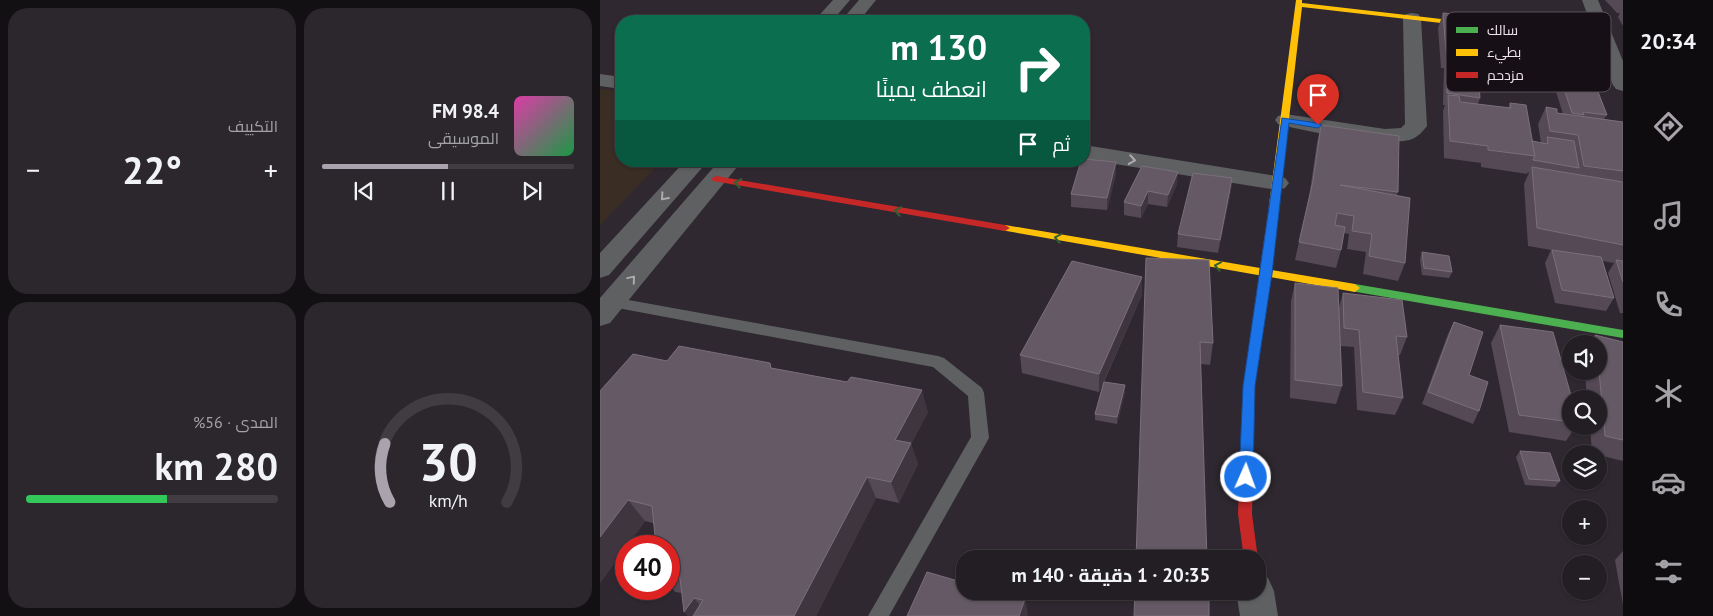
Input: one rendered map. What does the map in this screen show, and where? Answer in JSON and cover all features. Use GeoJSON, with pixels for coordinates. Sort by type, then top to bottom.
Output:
{"type":"FeatureCollection","features":[{"type":"Feature","properties":{"kind":"street"},"geometry":{"type":"LineString","coordinates":[[828,15],[842,0]]}},
{"type":"Feature","properties":{"kind":"street"},"geometry":{"type":"LineString","coordinates":[[855,15],[868,0]]}},
{"type":"Feature","properties":{"kind":"street"},"geometry":{"type":"LineString","coordinates":[[1590,0],[1597,12]]}},
{"type":"Feature","properties":{"kind":"street"},"geometry":{"type":"LineString","coordinates":[[1250,550],[1245,514],[1249,386],[1266,274],[1299,2],[1446,21]]}},
{"type":"Feature","properties":{"kind":"street"},"geometry":{"type":"LineString","coordinates":[[1285,120],[1385,135],[1406,134],[1416,126],[1412,18]]}},
{"type":"Feature","properties":{"kind":"street"},"geometry":{"type":"LineString","coordinates":[[1611,37],[1623,85]]}},
{"type":"Feature","properties":{"kind":"street"},"geometry":{"type":"LineString","coordinates":[[600,80],[615,82]]}},
{"type":"Feature","properties":{"kind":"street"},"geometry":{"type":"LineString","coordinates":[[1090,153],[1277,183]]}},
{"type":"Feature","properties":{"kind":"street"},"geometry":{"type":"LineString","coordinates":[[600,269],[692,167]]}},
{"type":"Feature","properties":{"kind":"street"},"geometry":{"type":"LineString","coordinates":[[606,309],[724,170],[1266,274],[1623,334]]}},
{"type":"Feature","properties":{"kind":"street"},"geometry":{"type":"LineString","coordinates":[[1256,600],[1259,616]]}},
{"type":"Feature","properties":{"kind":"lane"},"geometry":{"type":"LineString","coordinates":[[606,309],[938,362],[976,393],[980,438],[878,616]]}},
{"type":"Feature","properties":{"kind":"shaded area"},"geometry":{"type":"Polygon","coordinates":[[[600,89],[615,90],[615,167],[656,167],[600,225],[600,89]]]}},
{"type":"Feature","properties":{"kind":"building"},"geometry":{"type":"Polygon","coordinates":[[[1443,13],[1446,13],[1446,51],[1443,13]]]}},
{"type":"Feature","properties":{"kind":"building"},"geometry":{"type":"Polygon","coordinates":[[[1480,92],[1480,98],[1447,93],[1480,92]]]}},
{"type":"Feature","properties":{"kind":"building"},"geometry":{"type":"Polygon","coordinates":[[[1565,92],[1598,92],[1607,115],[1583,112],[1584,115],[1572,113],[1565,92]]]}},
{"type":"Feature","properties":{"kind":"building"},"geometry":{"type":"Polygon","coordinates":[[[1448,95],[1459,96],[1460,102],[1511,108],[1510,103],[1526,105],[1535,156],[1488,150],[1488,146],[1450,141],[1448,95]]]}},
{"type":"Feature","properties":{"kind":"building"},"geometry":{"type":"Polygon","coordinates":[[[1546,107],[1557,109],[1557,113],[1623,122],[1623,171],[1584,166],[1578,135],[1550,131],[1546,107]]]}},
{"type":"Feature","properties":{"kind":"building"},"geometry":{"type":"Polygon","coordinates":[[[1321,125],[1399,136],[1398,192],[1340,185],[1410,198],[1405,263],[1369,256],[1372,234],[1352,231],[1354,216],[1337,213],[1335,225],[1345,227],[1341,250],[1299,242],[1313,181],[1321,125]]]}},
{"type":"Feature","properties":{"kind":"building"},"geometry":{"type":"Polygon","coordinates":[[[1547,137],[1574,141],[1579,168],[1533,160],[1535,156],[1532,141],[1548,144],[1547,137]]]}},
{"type":"Feature","properties":{"kind":"building"},"geometry":{"type":"Polygon","coordinates":[[[1090,160],[1116,162],[1107,198],[1071,194],[1079,167],[1090,167],[1090,160]]]}},
{"type":"Feature","properties":{"kind":"building"},"geometry":{"type":"Polygon","coordinates":[[[1142,166],[1178,172],[1168,195],[1148,191],[1141,206],[1124,202],[1142,166]]]}},
{"type":"Feature","properties":{"kind":"building"},"geometry":{"type":"Polygon","coordinates":[[[1532,167],[1623,182],[1623,245],[1537,228],[1532,167]]]}},
{"type":"Feature","properties":{"kind":"building"},"geometry":{"type":"Polygon","coordinates":[[[1193,173],[1232,178],[1220,240],[1178,234],[1193,173]]]}},
{"type":"Feature","properties":{"kind":"building"},"geometry":{"type":"Polygon","coordinates":[[[1552,250],[1601,257],[1614,298],[1562,290],[1552,250]]]}},
{"type":"Feature","properties":{"kind":"building"},"geometry":{"type":"Polygon","coordinates":[[[1422,252],[1449,256],[1452,272],[1424,268],[1422,252]]]}},
{"type":"Feature","properties":{"kind":"building"},"geometry":{"type":"Polygon","coordinates":[[[1146,258],[1209,260],[1213,343],[1200,342],[1207,550],[1136,550],[1146,258]]]}},
{"type":"Feature","properties":{"kind":"building"},"geometry":{"type":"Polygon","coordinates":[[[1616,260],[1623,261],[1623,282],[1616,260]]]}},
{"type":"Feature","properties":{"kind":"building"},"geometry":{"type":"Polygon","coordinates":[[[1072,261],[1142,277],[1099,374],[1020,355],[1072,261]]]}},
{"type":"Feature","properties":{"kind":"building"},"geometry":{"type":"Polygon","coordinates":[[[1295,283],[1338,288],[1342,386],[1295,380],[1295,283]]]}},
{"type":"Feature","properties":{"kind":"building"},"geometry":{"type":"Polygon","coordinates":[[[1343,293],[1402,300],[1407,337],[1396,336],[1403,398],[1363,392],[1359,330],[1344,328],[1343,293]]]}},
{"type":"Feature","properties":{"kind":"building"},"geometry":{"type":"Polygon","coordinates":[[[1454,322],[1483,332],[1469,375],[1488,382],[1479,411],[1428,392],[1454,322]]]}},
{"type":"Feature","properties":{"kind":"building"},"geometry":{"type":"Polygon","coordinates":[[[1500,325],[1553,332],[1562,364],[1562,380],[1567,380],[1569,390],[1562,390],[1562,421],[1519,415],[1500,325]]]}},
{"type":"Feature","properties":{"kind":"building"},"geometry":{"type":"Polygon","coordinates":[[[1607,338],[1623,342],[1623,440],[1605,436],[1607,435],[1607,390],[1601,390],[1600,380],[1607,380],[1607,338]]]}},
{"type":"Feature","properties":{"kind":"building"},"geometry":{"type":"Polygon","coordinates":[[[679,346],[770,363],[771,368],[847,382],[851,377],[922,390],[895,440],[911,443],[891,482],[867,477],[794,616],[693,616],[703,600],[694,598],[684,612],[680,578],[680,535],[655,535],[652,506],[628,500],[600,537],[600,391],[633,354],[667,361],[679,346]]]}},
{"type":"Feature","properties":{"kind":"building"},"geometry":{"type":"Polygon","coordinates":[[[1104,382],[1125,385],[1117,417],[1095,414],[1104,382]]]}},
{"type":"Feature","properties":{"kind":"building"},"geometry":{"type":"Polygon","coordinates":[[[1520,451],[1550,453],[1560,481],[1529,479],[1520,451]]]}},
{"type":"Feature","properties":{"kind":"building"},"geometry":{"type":"Polygon","coordinates":[[[927,572],[956,580],[956,600],[1025,600],[1019,616],[907,616],[927,572]]]}},
{"type":"Feature","properties":{"kind":"building"},"geometry":{"type":"Polygon","coordinates":[[[1135,600],[1209,600],[1209,616],[1134,616],[1135,600]]]}},
{"type":"Feature","properties":{"kind":"traffic: fast"},"geometry":{"type":"LineString","coordinates":[[1355,288],[1623,334]]}},
{"type":"Feature","properties":{"kind":"traffic: slow"},"geometry":{"type":"LineString","coordinates":[[1274,205],[1299,0]]}},
{"type":"Feature","properties":{"kind":"traffic: slow"},"geometry":{"type":"LineString","coordinates":[[1298,5],[1446,22]]}},
{"type":"Feature","properties":{"kind":"traffic: slow"},"geometry":{"type":"LineString","coordinates":[[1005,228],[1355,288]]}},
{"type":"Feature","properties":{"kind":"traffic: jam"},"geometry":{"type":"LineString","coordinates":[[716,179],[1005,228]]}},
{"type":"Feature","properties":{"kind":"traffic: jam"},"geometry":{"type":"LineString","coordinates":[[1250,550],[1245,514],[1249,386],[1274,205]]}},
{"type":"Feature","properties":{"kind":"route"},"geometry":{"type":"LineString","coordinates":[[1246,477],[1249,386],[1266,274],[1285,120],[1318,125]]}}]}
